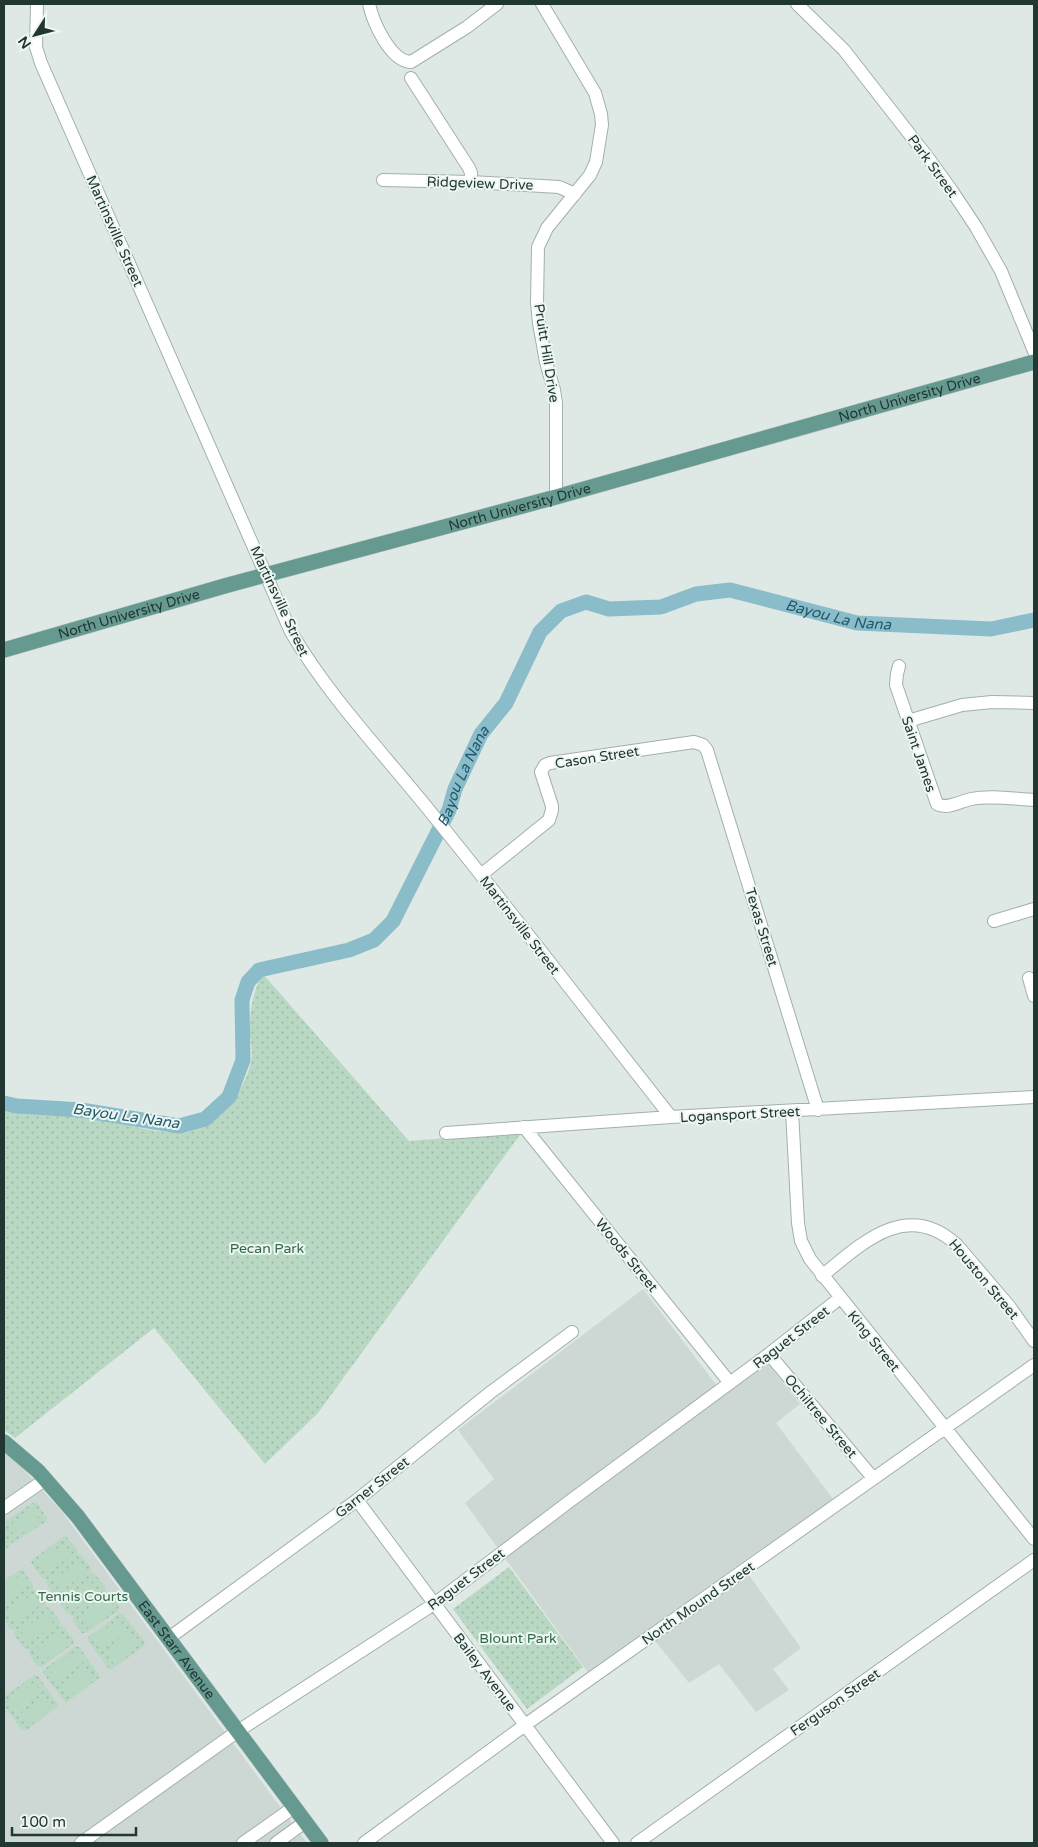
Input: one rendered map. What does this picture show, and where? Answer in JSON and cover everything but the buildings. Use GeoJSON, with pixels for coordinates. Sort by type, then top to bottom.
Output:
{"type":"FeatureCollection","features":[{"type":"Feature","properties":{"kind":"main road","name":"North University Drive"},"geometry":{"type":"LineString","coordinates":[[4,650],[1034,362]]}},
{"type":"Feature","properties":{"kind":"main road","name":"East Starr Avenue"},"geometry":{"type":"LineString","coordinates":[[4,1442],[20,1454],[46,1479],[78,1517],[321,1843]]}},
{"type":"Feature","properties":{"kind":"street","name":"Martinsville Street"},"geometry":{"type":"LineString","coordinates":[[37,4],[36,47],[40,63],[291,632],[309,662],[337,699],[414,790],[670,1117]]}},
{"type":"Feature","properties":{"kind":"street"},"geometry":{"type":"LineString","coordinates":[[369,4],[378,28],[392,51],[399,59],[410,62],[472,24],[497,4]]}},
{"type":"Feature","properties":{"kind":"street","name":"Pruitt Hill Drive"},"geometry":{"type":"LineString","coordinates":[[542,4],[590,82],[601,114],[601,136],[596,162],[590,175],[546,228],[538,247],[539,322],[556,403],[556,497]]}},
{"type":"Feature","properties":{"kind":"street","name":"Park Street"},"geometry":{"type":"LineString","coordinates":[[797,4],[844,50],[929,159],[976,227],[1001,271],[1034,351]]}},
{"type":"Feature","properties":{"kind":"street"},"geometry":{"type":"LineString","coordinates":[[411,78],[469,168],[471,182]]}},
{"type":"Feature","properties":{"kind":"street","name":"Ridgeview Drive"},"geometry":{"type":"LineString","coordinates":[[383,180],[559,187],[575,194]]}},
{"type":"Feature","properties":{"kind":"street","name":"Saint James"},"geometry":{"type":"LineString","coordinates":[[899,666],[896,685],[937,804],[944,806],[984,798],[1034,800]]}},
{"type":"Feature","properties":{"kind":"street"},"geometry":{"type":"LineString","coordinates":[[908,721],[962,705],[992,702],[1034,703]]}},
{"type":"Feature","properties":{"kind":"street","name":"Cason Street"},"geometry":{"type":"LineString","coordinates":[[480,875],[549,820],[552,806],[541,772],[550,763],[694,742],[703,744]]}},
{"type":"Feature","properties":{"kind":"street","name":"Texas Street"},"geometry":{"type":"LineString","coordinates":[[703,744],[708,753],[818,1110]]}},
{"type":"Feature","properties":{"kind":"street"},"geometry":{"type":"LineString","coordinates":[[994,921],[1034,909]]}},
{"type":"Feature","properties":{"kind":"street"},"geometry":{"type":"LineString","coordinates":[[1028,978],[1034,996]]}},
{"type":"Feature","properties":{"kind":"street","name":"Logansport Street"},"geometry":{"type":"LineString","coordinates":[[446,1133],[670,1117],[1034,1097]]}},
{"type":"Feature","properties":{"kind":"street","name":"King Street"},"geometry":{"type":"LineString","coordinates":[[792,1111],[799,1233],[805,1251],[822,1276],[1034,1539]]}},
{"type":"Feature","properties":{"kind":"street","name":"Woods Street"},"geometry":{"type":"LineString","coordinates":[[524,1127],[730,1383]]}},
{"type":"Feature","properties":{"kind":"street","name":"Houston Street"},"geometry":{"type":"LineString","coordinates":[[822,1276],[867,1239],[902,1226],[927,1227],[948,1236],[957,1245],[1009,1306],[1034,1341]]}},
{"type":"Feature","properties":{"kind":"street","name":"Raguet Street"},"geometry":{"type":"LineString","coordinates":[[81,1843],[238,1731],[434,1604],[769,1354],[840,1298]]}},
{"type":"Feature","properties":{"kind":"street","name":"Garner Street"},"geometry":{"type":"LineString","coordinates":[[169,1638],[357,1500],[492,1392],[572,1332]]}},
{"type":"Feature","properties":{"kind":"street","name":"Ochiltree Street"},"geometry":{"type":"LineString","coordinates":[[769,1354],[873,1478]]}},
{"type":"Feature","properties":{"kind":"street","name":"North Mound Street"},"geometry":{"type":"LineString","coordinates":[[364,1843],[525,1725],[1034,1365]]}},
{"type":"Feature","properties":{"kind":"street"},"geometry":{"type":"LineString","coordinates":[[4,1508],[46,1479]]}},
{"type":"Feature","properties":{"kind":"street","name":"Bailey Avenue"},"geometry":{"type":"LineString","coordinates":[[357,1500],[614,1843]]}},
{"type":"Feature","properties":{"kind":"street","name":"Ferguson Street"},"geometry":{"type":"LineString","coordinates":[[636,1843],[1034,1560]]}},
{"type":"Feature","properties":{"kind":"street"},"geometry":{"type":"LineString","coordinates":[[243,1843],[294,1807]]}},
{"type":"Feature","properties":{"kind":"street"},"geometry":{"type":"LineString","coordinates":[[276,1843],[305,1822]]}},
{"type":"Feature","properties":{"kind":"shaded area"},"geometry":{"type":"Polygon","coordinates":[[[643,1289],[724,1395],[768,1364],[800,1404],[776,1423],[833,1499],[741,1564],[801,1648],[773,1669],[789,1690],[756,1712],[719,1664],[689,1683],[647,1631],[589,1674],[465,1503],[494,1479],[458,1430],[643,1289]]]}},
{"type":"Feature","properties":{"kind":"shaded area"},"geometry":{"type":"Polygon","coordinates":[[[4,1452],[19,1464],[63,1513],[307,1843],[4,1843],[4,1452]]]}},
{"type":"Feature","properties":{"kind":"green space","name":"Pecan Park"},"geometry":{"type":"Polygon","coordinates":[[[263,974],[409,1141],[522,1132],[318,1413],[265,1464],[154,1328],[15,1438],[4,1430],[4,1110],[25,1114],[91,1118],[145,1129],[179,1132],[195,1129],[211,1121],[234,1098],[242,1087],[247,1075],[252,1056],[250,1028],[252,1004],[256,988],[263,974]]]}},
{"type":"Feature","properties":{"kind":"green space"},"geometry":{"type":"Polygon","coordinates":[[[34,1502],[37,1503],[47,1521],[13,1543],[10,1543],[9,1547],[4,1550],[4,1522],[34,1502]]]}},
{"type":"Feature","properties":{"kind":"green space"},"geometry":{"type":"Polygon","coordinates":[[[32,1509],[40,1521],[16,1537],[8,1526],[32,1509]]]}},
{"type":"Feature","properties":{"kind":"green space","name":"Tennis Courts"},"geometry":{"type":"Polygon","coordinates":[[[64,1536],[67,1537],[78,1551],[78,1555],[81,1555],[91,1568],[91,1573],[95,1574],[106,1588],[105,1592],[109,1593],[119,1606],[118,1611],[86,1633],[82,1633],[73,1621],[73,1616],[63,1609],[59,1597],[50,1590],[46,1579],[42,1578],[31,1563],[32,1560],[64,1536]]]}},
{"type":"Feature","properties":{"kind":"green space"},"geometry":{"type":"Polygon","coordinates":[[[64,1544],[72,1555],[47,1573],[39,1561],[64,1544]]]}},
{"type":"Feature","properties":{"kind":"green space"},"geometry":{"type":"Polygon","coordinates":[[[77,1562],[85,1573],[61,1591],[53,1580],[77,1562]]]}},
{"type":"Feature","properties":{"kind":"green space","name":"Blount Park"},"geometry":{"type":"Polygon","coordinates":[[[509,1567],[583,1667],[527,1709],[453,1609],[509,1567]]]}},
{"type":"Feature","properties":{"kind":"green space","name":"Tennis Courts"},"geometry":{"type":"Polygon","coordinates":[[[19,1570],[23,1570],[33,1585],[33,1589],[42,1596],[46,1607],[50,1608],[61,1623],[60,1626],[64,1627],[74,1640],[73,1644],[42,1667],[38,1666],[30,1656],[29,1649],[24,1648],[14,1635],[15,1630],[10,1629],[4,1620],[4,1581],[19,1570]]]}},
{"type":"Feature","properties":{"kind":"green space"},"geometry":{"type":"Polygon","coordinates":[[[19,1576],[27,1587],[4,1604],[4,1587],[19,1576]]]}},
{"type":"Feature","properties":{"kind":"green space"},"geometry":{"type":"Polygon","coordinates":[[[90,1581],[98,1592],[74,1610],[66,1598],[90,1581]]]}},
{"type":"Feature","properties":{"kind":"green space"},"geometry":{"type":"Polygon","coordinates":[[[33,1594],[41,1605],[16,1623],[8,1612],[33,1594]]]}},
{"type":"Feature","properties":{"kind":"green space"},"geometry":{"type":"Polygon","coordinates":[[[104,1599],[112,1610],[88,1628],[79,1617],[104,1599]]]}},
{"type":"Feature","properties":{"kind":"green space"},"geometry":{"type":"Polygon","coordinates":[[[46,1613],[54,1625],[29,1643],[21,1631],[46,1613]]]}},
{"type":"Feature","properties":{"kind":"green space","name":"Tennis Courts"},"geometry":{"type":"Polygon","coordinates":[[[120,1613],[123,1614],[145,1642],[144,1646],[112,1669],[108,1668],[88,1641],[88,1637],[120,1613]]]}},
{"type":"Feature","properties":{"kind":"green space"},"geometry":{"type":"Polygon","coordinates":[[[119,1619],[127,1631],[103,1649],[95,1637],[119,1619]]]}},
{"type":"Feature","properties":{"kind":"green space"},"geometry":{"type":"Polygon","coordinates":[[[59,1631],[68,1643],[43,1661],[35,1649],[59,1631]]]}},
{"type":"Feature","properties":{"kind":"green space"},"geometry":{"type":"Polygon","coordinates":[[[130,1634],[138,1646],[113,1663],[105,1652],[130,1634]]]}},
{"type":"Feature","properties":{"kind":"green space"},"geometry":{"type":"Polygon","coordinates":[[[75,1646],[79,1647],[99,1675],[99,1678],[67,1702],[64,1701],[43,1673],[43,1670],[75,1646]]]}},
{"type":"Feature","properties":{"kind":"green space"},"geometry":{"type":"Polygon","coordinates":[[[74,1652],[83,1663],[58,1681],[50,1670],[74,1652]]]}},
{"type":"Feature","properties":{"kind":"green space"},"geometry":{"type":"Polygon","coordinates":[[[85,1667],[94,1678],[69,1696],[61,1685],[85,1667]]]}},
{"type":"Feature","properties":{"kind":"green space"},"geometry":{"type":"Polygon","coordinates":[[[34,1675],[38,1676],[58,1704],[57,1707],[26,1731],[22,1730],[4,1706],[4,1697],[34,1675]]]}},
{"type":"Feature","properties":{"kind":"green space"},"geometry":{"type":"Polygon","coordinates":[[[34,1682],[42,1693],[17,1711],[9,1700],[34,1682]]]}},
{"type":"Feature","properties":{"kind":"green space"},"geometry":{"type":"Polygon","coordinates":[[[44,1697],[52,1708],[28,1726],[19,1715],[44,1697]]]}},
{"type":"Feature","properties":{"kind":"waterway","name":"Bayou La Nana"},"geometry":{"type":"LineString","coordinates":[[4,1103],[17,1106],[81,1110],[179,1126],[205,1119],[229,1097],[243,1060],[242,1000],[248,982],[259,970],[349,950],[374,940],[393,921],[449,810],[455,789],[481,734],[506,703],[540,632],[561,611],[586,602],[609,609],[661,607],[696,594],[730,590],[857,623],[991,629],[1034,620]]}}]}
